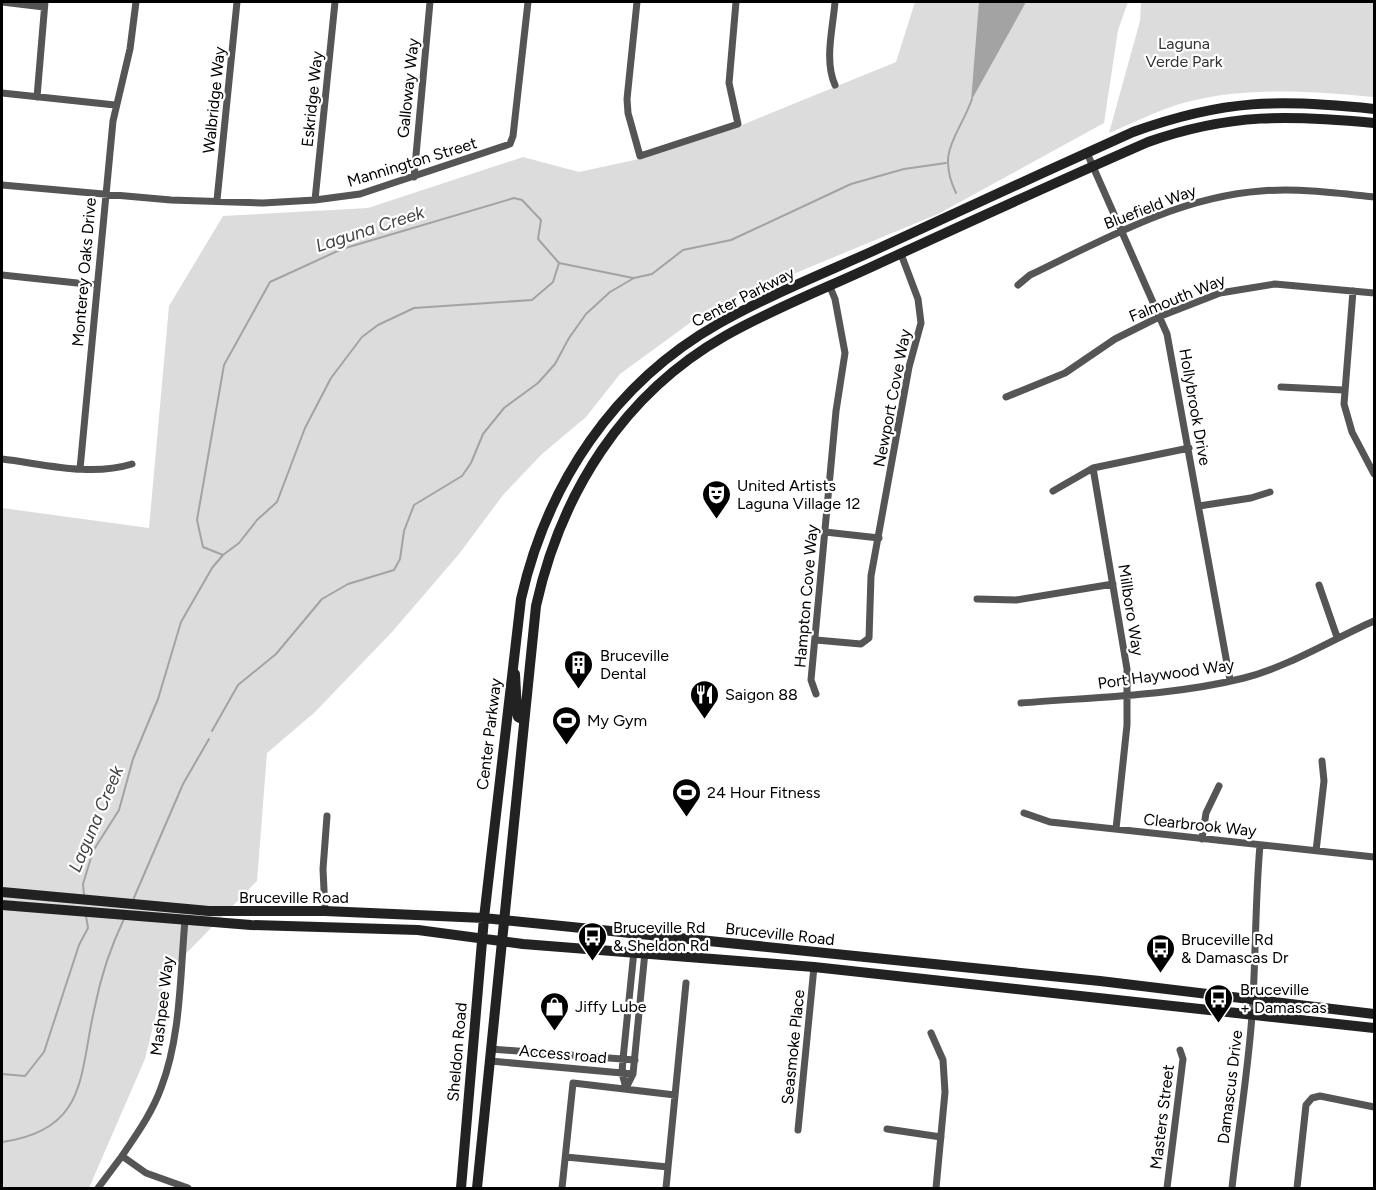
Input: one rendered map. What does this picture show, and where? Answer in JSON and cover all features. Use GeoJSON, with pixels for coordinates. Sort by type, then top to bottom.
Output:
{"type":"FeatureCollection","features":[{"type":"Feature","properties":{"kind":"main road","name":"Center Parkway"},"geometry":{"type":"LineString","coordinates":[[484,918],[521,599],[533,554],[562,485],[594,433],[645,376],[688,342],[736,314],[1087,153],[1166,120],[1218,107],[1286,101],[1374,109]]}},
{"type":"Feature","properties":{"kind":"main road","name":"Center Parkway"},"geometry":{"type":"LineString","coordinates":[[503,920],[536,606],[548,558],[570,501],[597,454],[625,418],[657,385],[725,336],[1094,166],[1174,132],[1230,120],[1285,116],[1374,123]]}},
{"type":"Feature","properties":{"kind":"main road"},"geometry":{"type":"LineString","coordinates":[[513,662],[518,692],[517,712],[518,717],[524,720]]}},
{"type":"Feature","properties":{"kind":"main road","name":"Bruceville Road"},"geometry":{"type":"LineString","coordinates":[[2,892],[71,904],[161,913],[326,911],[484,918],[1061,977],[1374,1014]]}},
{"type":"Feature","properties":{"kind":"main road","name":"Bruceville Road"},"geometry":{"type":"LineString","coordinates":[[2,904],[71,904]]}},
{"type":"Feature","properties":{"kind":"main road","name":"Bruceville Road"},"geometry":{"type":"LineString","coordinates":[[161,913],[185,921],[251,926],[418,930],[502,940],[814,967],[1374,1028]]}},
{"type":"Feature","properties":{"kind":"main road","name":"Sheldon Road"},"geometry":{"type":"LineString","coordinates":[[461,1188],[484,918]]}},
{"type":"Feature","properties":{"kind":"main road","name":"Sheldon Road"},"geometry":{"type":"LineString","coordinates":[[477,1188],[503,920]]}},
{"type":"Feature","properties":{"kind":"main road"},"geometry":{"type":"LineString","coordinates":[[661,954],[679,948],[732,951],[742,945]]}},
{"type":"Feature","properties":{"kind":"street"},"geometry":{"type":"LineString","coordinates":[[2,2],[45,4],[37,97]]}},
{"type":"Feature","properties":{"kind":"street","name":"Monterey Oaks Drive"},"geometry":{"type":"LineString","coordinates":[[80,469],[115,105],[128,58],[136,2]]}},
{"type":"Feature","properties":{"kind":"street","name":"Walbridge Way"},"geometry":{"type":"LineString","coordinates":[[217,200],[237,2]]}},
{"type":"Feature","properties":{"kind":"street","name":"Eskridge Way"},"geometry":{"type":"LineString","coordinates":[[315,200],[335,2]]}},
{"type":"Feature","properties":{"kind":"street","name":"Galloway Way"},"geometry":{"type":"LineString","coordinates":[[414,177],[430,2]]}},
{"type":"Feature","properties":{"kind":"street","name":"Mannington Street"},"geometry":{"type":"LineString","coordinates":[[2,185],[162,200],[263,202],[315,200],[360,194],[510,144],[513,136],[528,2]]}},
{"type":"Feature","properties":{"kind":"street"},"geometry":{"type":"LineString","coordinates":[[637,2],[627,99],[628,113],[640,156],[738,124],[729,83],[736,2]]}},
{"type":"Feature","properties":{"kind":"street"},"geometry":{"type":"LineString","coordinates":[[835,2],[830,59],[831,75],[835,85]]}},
{"type":"Feature","properties":{"kind":"street"},"geometry":{"type":"LineString","coordinates":[[2,93],[115,105]]}},
{"type":"Feature","properties":{"kind":"street","name":"Hollybrook Drive"},"geometry":{"type":"LineString","coordinates":[[1087,153],[1161,316],[1174,359],[1230,680]]}},
{"type":"Feature","properties":{"kind":"street","name":"Bluefield Way"},"geometry":{"type":"LineString","coordinates":[[1018,285],[1030,275],[1123,230],[1200,201],[1258,191],[1311,190],[1374,197]]}},
{"type":"Feature","properties":{"kind":"street","name":"Newport Cove Way"},"geometry":{"type":"LineString","coordinates":[[816,640],[861,644],[869,638],[871,576],[909,367],[921,323],[918,298],[901,254]]}},
{"type":"Feature","properties":{"kind":"street"},"geometry":{"type":"LineString","coordinates":[[2,275],[96,285]]}},
{"type":"Feature","properties":{"kind":"street","name":"Falmouth Way"},"geometry":{"type":"LineString","coordinates":[[1006,397],[1065,373],[1115,339],[1161,316],[1220,293],[1254,286],[1292,285],[1374,293]]}},
{"type":"Feature","properties":{"kind":"street","name":"Hampton Cove Way"},"geometry":{"type":"LineString","coordinates":[[816,694],[812,680],[825,532],[845,353],[835,299],[830,287]]}},
{"type":"Feature","properties":{"kind":"street"},"geometry":{"type":"LineString","coordinates":[[1353,291],[1343,390],[1352,432],[1374,474]]}},
{"type":"Feature","properties":{"kind":"street"},"geometry":{"type":"LineString","coordinates":[[1281,387],[1343,390]]}},
{"type":"Feature","properties":{"kind":"street"},"geometry":{"type":"LineString","coordinates":[[1053,491],[1093,468],[1189,448]]}},
{"type":"Feature","properties":{"kind":"street"},"geometry":{"type":"LineString","coordinates":[[2,459],[80,469],[114,470],[132,464]]}},
{"type":"Feature","properties":{"kind":"street","name":"Millboro Way"},"geometry":{"type":"LineString","coordinates":[[1093,468],[1125,657],[1128,695],[1116,829]]}},
{"type":"Feature","properties":{"kind":"street"},"geometry":{"type":"LineString","coordinates":[[1199,506],[1251,498],[1270,492]]}},
{"type":"Feature","properties":{"kind":"street"},"geometry":{"type":"LineString","coordinates":[[825,532],[879,538]]}},
{"type":"Feature","properties":{"kind":"street"},"geometry":{"type":"LineString","coordinates":[[538,541],[553,544]]}},
{"type":"Feature","properties":{"kind":"street"},"geometry":{"type":"LineString","coordinates":[[533,554],[548,558]]}},
{"type":"Feature","properties":{"kind":"street"},"geometry":{"type":"LineString","coordinates":[[977,599],[1016,600],[1113,584]]}},
{"type":"Feature","properties":{"kind":"street"},"geometry":{"type":"LineString","coordinates":[[1319,585],[1337,637]]}},
{"type":"Feature","properties":{"kind":"street","name":"Port Haywood Way"},"geometry":{"type":"LineString","coordinates":[[1021,704],[1128,695],[1230,680],[1291,661],[1374,621]]}},
{"type":"Feature","properties":{"kind":"street"},"geometry":{"type":"LineString","coordinates":[[1316,851],[1324,781],[1322,761]]}},
{"type":"Feature","properties":{"kind":"street"},"geometry":{"type":"LineString","coordinates":[[1202,839],[1206,813],[1219,786]]}},
{"type":"Feature","properties":{"kind":"street","name":"Clearbrook Way"},"geometry":{"type":"LineString","coordinates":[[1024,813],[1050,822],[1374,856]]}},
{"type":"Feature","properties":{"kind":"street"},"geometry":{"type":"LineString","coordinates":[[326,911],[324,865],[327,816]]}},
{"type":"Feature","properties":{"kind":"street","name":"Damascus Drive"},"geometry":{"type":"LineString","coordinates":[[1232,1188],[1252,1014],[1260,845]]}},
{"type":"Feature","properties":{"kind":"street","name":"Mashpee Way"},"geometry":{"type":"LineString","coordinates":[[98,1188],[122,1156],[152,1108],[168,1068],[175,1027],[185,921]]}},
{"type":"Feature","properties":{"kind":"street"},"geometry":{"type":"LineString","coordinates":[[626,1088],[622,1073],[633,951]]}},
{"type":"Feature","properties":{"kind":"street"},"geometry":{"type":"LineString","coordinates":[[626,1088],[633,1074],[635,1060],[645,952]]}},
{"type":"Feature","properties":{"kind":"street","name":"Seasmoke Place"},"geometry":{"type":"LineString","coordinates":[[798,1130],[814,967]]}},
{"type":"Feature","properties":{"kind":"street"},"geometry":{"type":"LineString","coordinates":[[666,1188],[686,982]]}},
{"type":"Feature","properties":{"kind":"street"},"geometry":{"type":"LineString","coordinates":[[931,1033],[943,1060],[945,1092],[936,1188]]}},
{"type":"Feature","properties":{"kind":"street"},"geometry":{"type":"LineString","coordinates":[[491,1049],[635,1060]]}},
{"type":"Feature","properties":{"kind":"street","name":"Masters Street"},"geometry":{"type":"LineString","coordinates":[[1168,1188],[1183,1059],[1180,1050]]}},
{"type":"Feature","properties":{"kind":"street","name":"Access road"},"geometry":{"type":"LineString","coordinates":[[490,1061],[633,1074]]}},
{"type":"Feature","properties":{"kind":"street"},"geometry":{"type":"LineString","coordinates":[[562,1188],[573,1083],[675,1095]]}},
{"type":"Feature","properties":{"kind":"street"},"geometry":{"type":"LineString","coordinates":[[1297,1188],[1306,1104],[1312,1098],[1330,1098],[1374,1107]]}},
{"type":"Feature","properties":{"kind":"street"},"geometry":{"type":"LineString","coordinates":[[887,1129],[941,1137]]}},
{"type":"Feature","properties":{"kind":"street"},"geometry":{"type":"LineString","coordinates":[[122,1156],[146,1173],[188,1188]]}},
{"type":"Feature","properties":{"kind":"street"},"geometry":{"type":"LineString","coordinates":[[566,1157],[668,1167]]}},
{"type":"Feature","properties":{"kind":"street"},"geometry":{"type":"LineString","coordinates":[[1168,1188],[1174,1188]]}},
{"type":"Feature","properties":{"kind":"green space"},"geometry":{"type":"Polygon","coordinates":[[[915,2],[1128,2],[1118,30],[1104,123],[938,214],[709,309],[620,374],[586,417],[542,454],[503,495],[459,554],[392,632],[315,712],[267,753],[257,881],[166,974],[145,1059],[89,1188],[2,1188],[2,508],[149,528],[169,306],[223,216],[368,208],[523,157],[579,172],[639,159],[737,127],[896,62],[915,2]]]}},
{"type":"Feature","properties":{"kind":"green space","name":"Laguna Verde Park"},"geometry":{"type":"Polygon","coordinates":[[[1141,2],[1374,2],[1374,97],[1297,92],[1218,96],[1168,108],[1109,133],[1140,21],[1141,2]]]}},
{"type":"Feature","properties":{"kind":"shaded area"},"geometry":{"type":"Polygon","coordinates":[[[979,2],[1026,2],[971,101],[979,2]]]}},
{"type":"Feature","properties":{"kind":"waterway","name":"Laguna Creek"},"geometry":{"type":"LineString","coordinates":[[956,193],[950,178],[949,155],[951,144],[972,99]]}},
{"type":"Feature","properties":{"kind":"waterway","name":"Laguna Creek"},"geometry":{"type":"LineString","coordinates":[[212,731],[238,685],[276,654],[322,599],[348,584],[394,570],[400,559],[404,531],[414,505],[462,476],[471,463],[483,434],[504,408],[538,383],[555,364],[569,338],[586,314],[610,292],[634,278],[652,274],[683,250],[731,240],[851,184],[904,169],[946,163]]}},
{"type":"Feature","properties":{"kind":"waterway","name":"Laguna Creek"},"geometry":{"type":"LineString","coordinates":[[84,896],[83,884],[93,851],[119,810],[133,759],[158,699],[181,622],[212,568],[223,555],[203,547],[197,520],[224,365],[270,282],[342,249],[514,198],[522,200],[541,220],[538,239],[559,263]]}},
{"type":"Feature","properties":{"kind":"waterway","name":"Laguna Creek"},"geometry":{"type":"LineString","coordinates":[[223,555],[239,543],[257,520],[277,502],[305,428],[331,378],[362,337],[378,325],[414,308],[532,300],[553,282],[559,263],[633,278]]}},
{"type":"Feature","properties":{"kind":"waterway","name":"Laguna Creek"},"geometry":{"type":"LineString","coordinates":[[133,900],[183,784],[209,739]]}},
{"type":"Feature","properties":{"kind":"waterway","name":"Laguna Creek"},"geometry":{"type":"LineString","coordinates":[[2,1074],[25,1076],[44,1052],[79,945],[88,928],[86,916]]}},
{"type":"Feature","properties":{"kind":"waterway","name":"Laguna Creek"},"geometry":{"type":"LineString","coordinates":[[2,1142],[30,1135],[51,1125],[65,1111],[75,1095],[100,984],[124,919]]}},
{"type":"Feature","properties":{"kind":"place","name":"United Artists Laguna Village 12"},"geometry":{"type":"Point","coordinates":[716,520]}},
{"type":"Feature","properties":{"kind":"place","name":"Bruceville Dental"},"geometry":{"type":"Point","coordinates":[579,690]}},
{"type":"Feature","properties":{"kind":"place","name":"Saigon 88"},"geometry":{"type":"Point","coordinates":[704,720]}},
{"type":"Feature","properties":{"kind":"place","name":"My Gym"},"geometry":{"type":"Point","coordinates":[566,746]}},
{"type":"Feature","properties":{"kind":"place","name":"24 Hour Fitness"},"geometry":{"type":"Point","coordinates":[686,818]}},
{"type":"Feature","properties":{"kind":"place","name":"Bruceville Rd & Sheldon Rd"},"geometry":{"type":"Point","coordinates":[592,962]}},
{"type":"Feature","properties":{"kind":"place","name":"Bruceville Rd & Damascas Dr"},"geometry":{"type":"Point","coordinates":[1160,974]}},
{"type":"Feature","properties":{"kind":"place","name":"Bruceville + Damascas"},"geometry":{"type":"Point","coordinates":[1219,1024]}},
{"type":"Feature","properties":{"kind":"place","name":"Jiffy Lube"},"geometry":{"type":"Point","coordinates":[554,1032]}}]}
